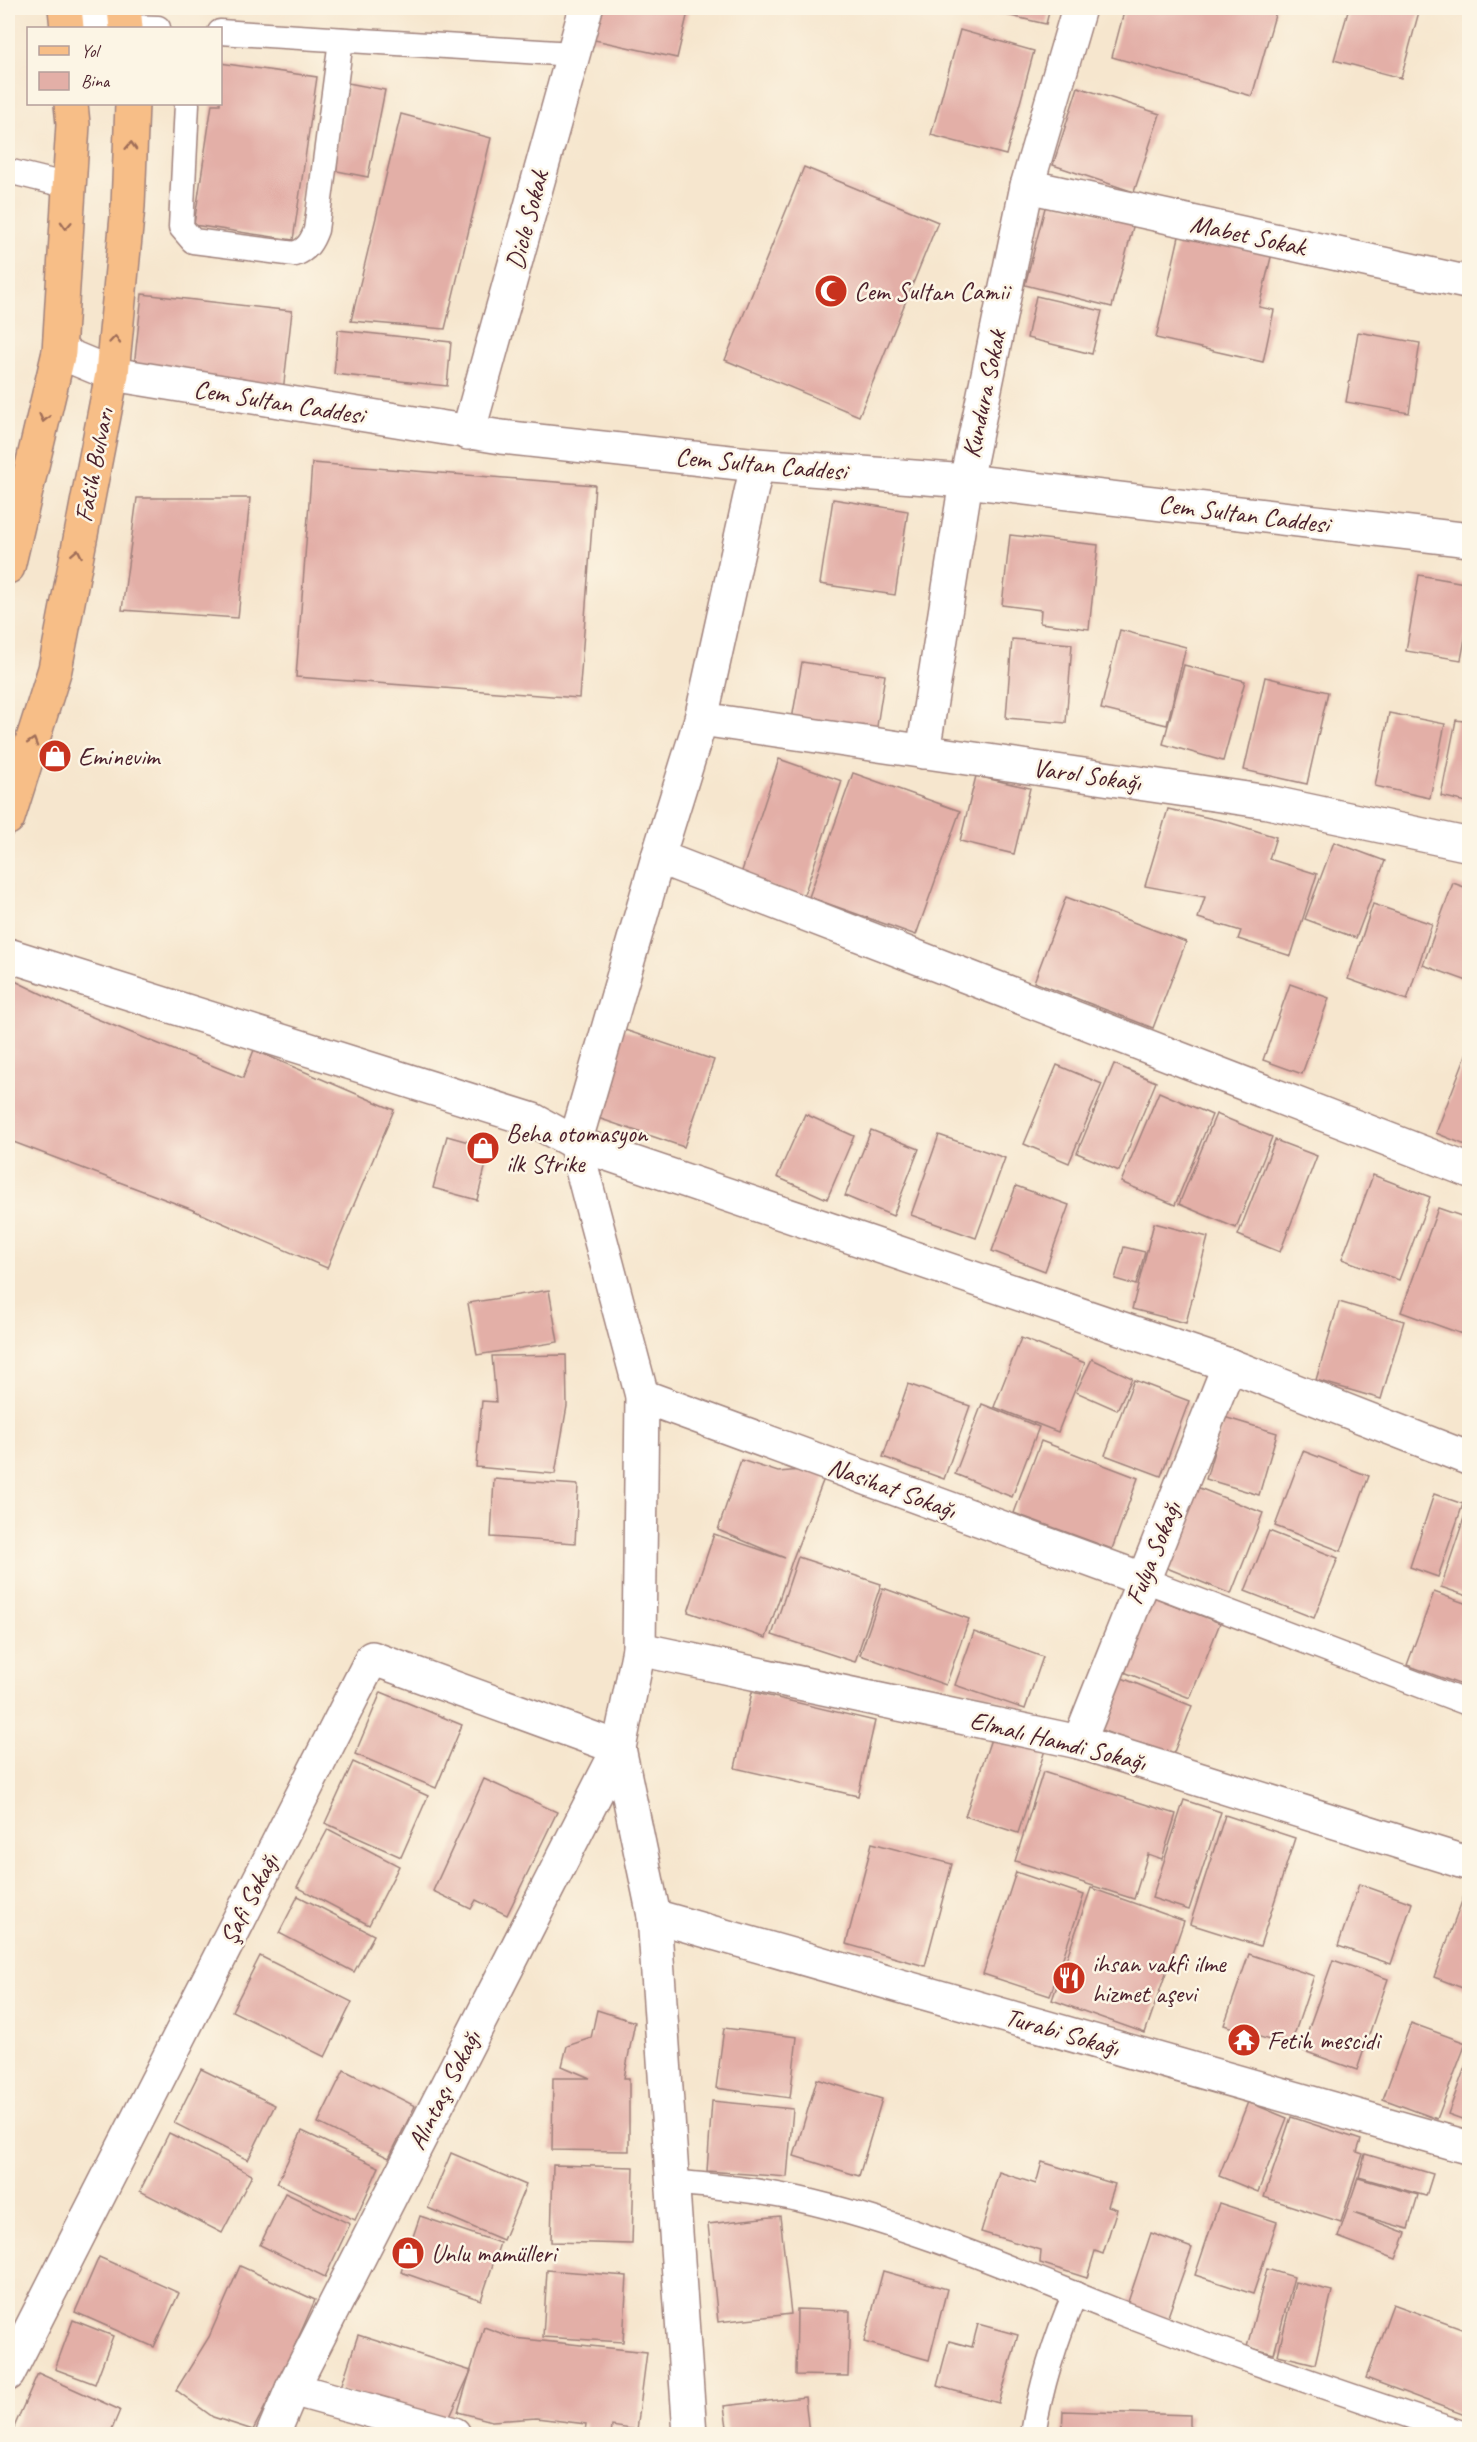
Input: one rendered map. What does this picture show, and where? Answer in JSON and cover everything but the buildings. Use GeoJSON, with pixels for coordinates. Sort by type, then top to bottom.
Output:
{"type":"FeatureCollection","features":[{"type":"Feature","properties":{"kind":"main road"},"geometry":{"type":"LineString","coordinates":[[8,567],[17,486],[59,352],[73,124],[71,105]]}},
{"type":"Feature","properties":{"kind":"main road","name":"Fatih Bulvarı"},"geometry":{"type":"LineString","coordinates":[[8,818],[55,669],[111,374],[128,206],[132,105]]}},
{"type":"Feature","properties":{"kind":"street","name":"Dicle Sokak"},"geometry":{"type":"LineString","coordinates":[[468,433],[586,8]]}},
{"type":"Feature","properties":{"kind":"street","name":"Kundura Sokak"},"geometry":{"type":"LineString","coordinates":[[923,752],[966,481],[1027,186],[1079,8]]}},
{"type":"Feature","properties":{"kind":"street","name":"Mabet Sokak"},"geometry":{"type":"LineString","coordinates":[[1027,186],[1470,283]]}},
{"type":"Feature","properties":{"kind":"street","name":"Cem Sultan Caddesi"},"geometry":{"type":"LineString","coordinates":[[59,352],[111,374],[468,433],[757,465],[966,481],[1470,540]]}},
{"type":"Feature","properties":{"kind":"street"},"geometry":{"type":"LineString","coordinates":[[690,2434],[654,1916],[619,1748],[639,1649],[642,1396],[575,1143],[701,718],[757,465]]}},
{"type":"Feature","properties":{"kind":"street","name":"Varol Sokağı"},"geometry":{"type":"LineString","coordinates":[[701,718],[1268,802],[1470,845]]}},
{"type":"Feature","properties":{"kind":"street"},"geometry":{"type":"LineString","coordinates":[[658,857],[1470,1171]]}},
{"type":"Feature","properties":{"kind":"street"},"geometry":{"type":"LineString","coordinates":[[8,955],[533,1120],[575,1143],[1229,1365],[1470,1460]]}},
{"type":"Feature","properties":{"kind":"street","name":"Fulya Sokağı"},"geometry":{"type":"LineString","coordinates":[[1079,1742],[1229,1365]]}},
{"type":"Feature","properties":{"kind":"street","name":"Nasihat Sokağı"},"geometry":{"type":"LineString","coordinates":[[642,1396],[1142,1579]]}},
{"type":"Feature","properties":{"kind":"street","name":"Elmalı Hamdi Sokağı"},"geometry":{"type":"LineString","coordinates":[[639,1649],[1079,1742],[1470,1864]]}},
{"type":"Feature","properties":{"kind":"street","name":"Şafi Sokağı"},"geometry":{"type":"LineString","coordinates":[[8,2374],[372,1658],[619,1748]]}},
{"type":"Feature","properties":{"kind":"street","name":"Alıntaşı Sokağı"},"geometry":{"type":"LineString","coordinates":[[273,2434],[292,2390],[619,1748]]}},
{"type":"Feature","properties":{"kind":"street","name":"Turabi Sokağı"},"geometry":{"type":"LineString","coordinates":[[654,1916],[1470,2148]]}},
{"type":"Feature","properties":{"kind":"street"},"geometry":{"type":"LineString","coordinates":[[292,2390],[454,2434]]}},
{"type":"Feature","properties":{"kind":"lane"},"geometry":{"type":"LineString","coordinates":[[66,20],[125,21],[153,27]]}},
{"type":"Feature","properties":{"kind":"lane"},"geometry":{"type":"LineString","coordinates":[[222,32],[573,54]]}},
{"type":"Feature","properties":{"kind":"lane"},"geometry":{"type":"LineString","coordinates":[[187,105],[181,227],[186,234],[193,242],[295,254],[301,252],[311,242],[315,230],[341,40]]}},
{"type":"Feature","properties":{"kind":"lane"},"geometry":{"type":"LineString","coordinates":[[8,171],[69,186]]}},
{"type":"Feature","properties":{"kind":"lane"},"geometry":{"type":"LineString","coordinates":[[1142,1579],[1470,1704]]}},
{"type":"Feature","properties":{"kind":"lane"},"geometry":{"type":"LineString","coordinates":[[672,2182],[735,2188],[797,2199],[866,2217],[934,2239],[1217,2349],[1465,2434]]}},
{"type":"Feature","properties":{"kind":"lane"},"geometry":{"type":"LineString","coordinates":[[1033,2434],[1045,2374],[1058,2333],[1075,2294]]}},
{"type":"Feature","properties":{"kind":"place","name":"Cem Sultan Camii"},"geometry":{"type":"Point","coordinates":[831,291]}},
{"type":"Feature","properties":{"kind":"place","name":"Eminevim"},"geometry":{"type":"Point","coordinates":[55,756]}},
{"type":"Feature","properties":{"kind":"place","name":"Beha otomasyon ilk Strike"},"geometry":{"type":"Point","coordinates":[483,1148]}},
{"type":"Feature","properties":{"kind":"place","name":"ihsan vakfi ilme hizmet aşevi"},"geometry":{"type":"Point","coordinates":[1069,1978]}},
{"type":"Feature","properties":{"kind":"place","name":"Fetih mescidi"},"geometry":{"type":"Point","coordinates":[1244,2040]}},
{"type":"Feature","properties":{"kind":"place","name":"Unlu mamülleri"},"geometry":{"type":"Point","coordinates":[408,2253]}}]}
